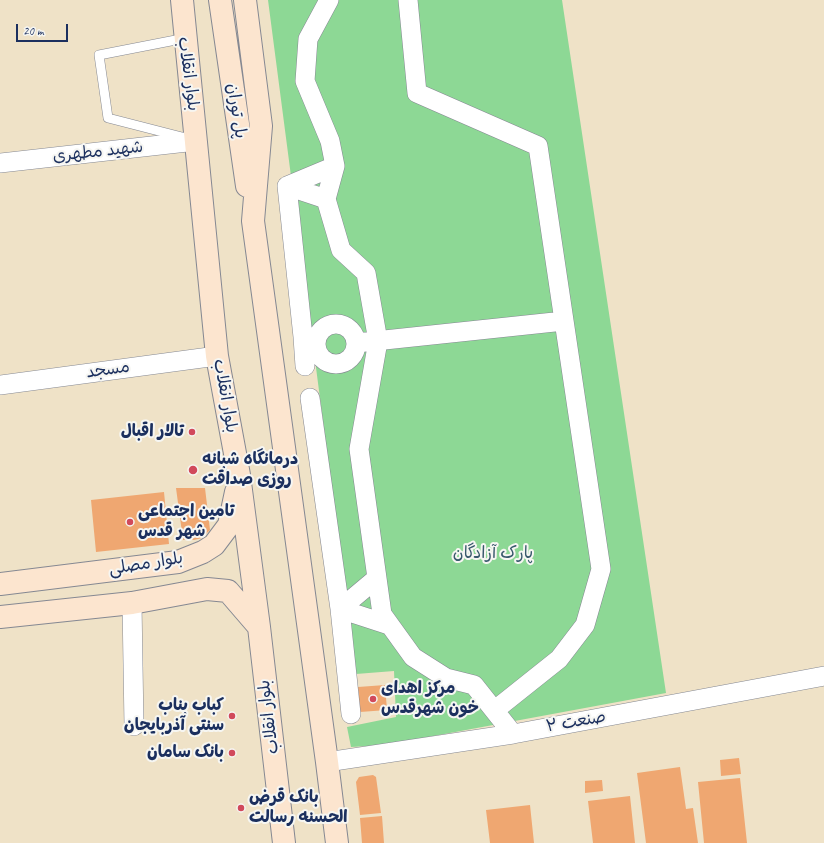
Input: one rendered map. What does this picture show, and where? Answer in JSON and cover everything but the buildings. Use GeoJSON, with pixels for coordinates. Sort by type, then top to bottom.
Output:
{"type":"FeatureCollection","features":[{"type":"Feature","properties":{"kind":"main road","name":"بلوار انقلاب"},"geometry":{"type":"LineString","coordinates":[[166,0],[186,38],[217,356],[239,475],[259,627],[284,843]]}},
{"type":"Feature","properties":{"kind":"main road"},"geometry":{"type":"LineString","coordinates":[[182,0],[186,38]]}},
{"type":"Feature","properties":{"kind":"main road","name":"پل توران"},"geometry":{"type":"LineString","coordinates":[[220,0],[253,221]]}},
{"type":"Feature","properties":{"kind":"main road"},"geometry":{"type":"LineString","coordinates":[[245,0],[261,126],[253,221],[337,843]]}},
{"type":"Feature","properties":{"kind":"main road","name":"بلوار مصلی"},"geometry":{"type":"LineString","coordinates":[[0,584],[178,562],[203,552],[214,544],[229,525],[239,475]]}},
{"type":"Feature","properties":{"kind":"main road","name":"بلوار مصلی"},"geometry":{"type":"LineString","coordinates":[[0,616],[132,603],[208,589],[228,591],[259,627]]}},
{"type":"Feature","properties":{"kind":"street"},"geometry":{"type":"LineString","coordinates":[[329,0],[308,39],[305,81],[330,141],[335,166],[326,199],[341,250],[366,273],[378,341],[359,449],[382,614],[413,657],[446,678],[474,685],[513,734]]}},
{"type":"Feature","properties":{"kind":"street"},"geometry":{"type":"LineString","coordinates":[[408,0],[417,93],[538,146],[601,569],[585,625],[558,659],[495,710]]}},
{"type":"Feature","properties":{"kind":"street","name":"شهید مطهری"},"geometry":{"type":"LineString","coordinates":[[0,163],[196,141]]}},
{"type":"Feature","properties":{"kind":"street"},"geometry":{"type":"LineString","coordinates":[[287,186],[335,166]]}},
{"type":"Feature","properties":{"kind":"street"},"geometry":{"type":"LineString","coordinates":[[287,186],[326,199]]}},
{"type":"Feature","properties":{"kind":"street"},"geometry":{"type":"LineString","coordinates":[[287,186],[310,337],[305,366]]}},
{"type":"Feature","properties":{"kind":"street"},"geometry":{"type":"LineString","coordinates":[[356,343],[564,321]]}},
{"type":"Feature","properties":{"kind":"street"},"geometry":{"type":"LineString","coordinates":[[336,324],[342,325],[352,332],[355,337],[355,350],[348,360],[342,363],[335,364],[328,362],[319,354],[316,347],[317,340],[310,337],[319,334],[323,329],[329,326],[336,324]]}},
{"type":"Feature","properties":{"kind":"street","name":"مسجد"},"geometry":{"type":"LineString","coordinates":[[0,385],[217,356]]}},
{"type":"Feature","properties":{"kind":"street"},"geometry":{"type":"LineString","coordinates":[[310,398],[340,609],[351,714]]}},
{"type":"Feature","properties":{"kind":"street"},"geometry":{"type":"LineString","coordinates":[[340,609],[377,578]]}},
{"type":"Feature","properties":{"kind":"street"},"geometry":{"type":"LineString","coordinates":[[132,603],[134,726]]}},
{"type":"Feature","properties":{"kind":"street"},"geometry":{"type":"LineString","coordinates":[[340,609],[389,625]]}},
{"type":"Feature","properties":{"kind":"street","name":"صنعت ۲"},"geometry":{"type":"LineString","coordinates":[[327,762],[513,734],[824,676]]}},
{"type":"Feature","properties":{"kind":"lane"},"geometry":{"type":"LineString","coordinates":[[186,38],[99,55],[108,118],[196,141]]}},
{"type":"Feature","properties":{"kind":"green space","name":"پارک آزادگان"},"geometry":{"type":"Polygon","coordinates":[[[268,0],[562,0],[666,693],[385,745],[351,747],[347,727],[396,717],[394,671],[356,674],[268,0]]]}},
{"type":"Feature","properties":{"kind":"place","name":"تالار اقبال"},"geometry":{"type":"Point","coordinates":[192,432]}},
{"type":"Feature","properties":{"kind":"place","name":"درمانگاه شبانه روزی صداقت"},"geometry":{"type":"Point","coordinates":[193,470]}},
{"type":"Feature","properties":{"kind":"place","name":"تامین اجتماعی شهر قدس"},"geometry":{"type":"Point","coordinates":[130,522]}},
{"type":"Feature","properties":{"kind":"place","name":"مرکز اهدای خون شهرقدس"},"geometry":{"type":"Point","coordinates":[373,699]}},
{"type":"Feature","properties":{"kind":"place","name":"کباب بناب سنتی آذربایجان"},"geometry":{"type":"Point","coordinates":[232,716]}},
{"type":"Feature","properties":{"kind":"place","name":"بانک سامان"},"geometry":{"type":"Point","coordinates":[232,753]}},
{"type":"Feature","properties":{"kind":"place","name":"بانک قرض الحسنه رسالت"},"geometry":{"type":"Point","coordinates":[241,808]}}]}
